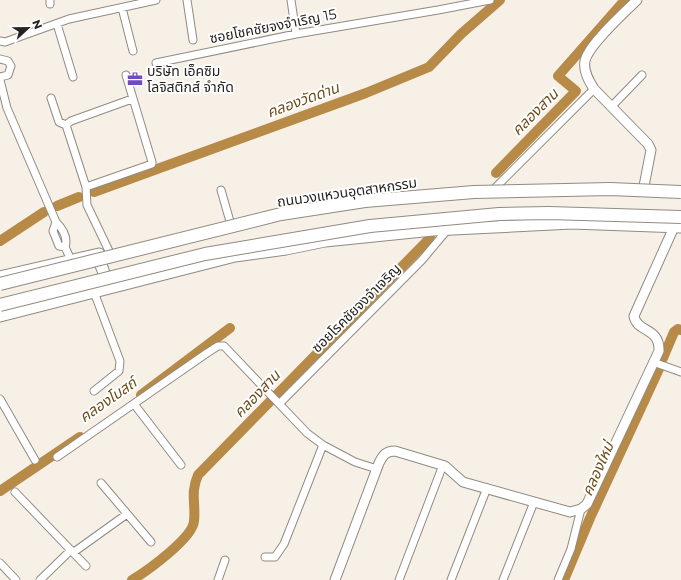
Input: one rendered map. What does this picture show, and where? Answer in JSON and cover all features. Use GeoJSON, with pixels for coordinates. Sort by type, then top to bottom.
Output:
{"type":"FeatureCollection","features":[{"type":"Feature","properties":{"kind":"main road","name":"ถนนวงแหวนอุตสาหกรรม"},"geometry":{"type":"LineString","coordinates":[[0,277],[274,213],[311,206],[424,193],[579,184],[681,189]]}},
{"type":"Feature","properties":{"kind":"main road","name":"ถนนวงแหวนอุตสาหกรรม"},"geometry":{"type":"LineString","coordinates":[[0,284],[281,214],[365,201],[474,192],[610,189],[681,192]]}},
{"type":"Feature","properties":{"kind":"main road"},"geometry":{"type":"LineString","coordinates":[[0,305],[205,254],[370,226],[513,214],[549,213],[679,224]]}},
{"type":"Feature","properties":{"kind":"main road"},"geometry":{"type":"LineString","coordinates":[[0,316],[235,256],[286,249],[325,241],[448,229],[572,223],[679,224]]}},
{"type":"Feature","properties":{"kind":"main road"},"geometry":{"type":"LineString","coordinates":[[83,257],[97,259],[103,271],[103,286],[94,292]]}},
{"type":"Feature","properties":{"kind":"street"},"geometry":{"type":"LineString","coordinates":[[0,41],[5,42],[57,24],[156,0]]}},
{"type":"Feature","properties":{"kind":"street"},"geometry":{"type":"LineString","coordinates":[[187,0],[193,40]]}},
{"type":"Feature","properties":{"kind":"street"},"geometry":{"type":"LineString","coordinates":[[291,0],[296,34]]}},
{"type":"Feature","properties":{"kind":"street","name":"ซอยโชคชัยจงจำเริญ 15"},"geometry":{"type":"LineString","coordinates":[[156,63],[296,34],[446,9],[490,0]]}},
{"type":"Feature","properties":{"kind":"street"},"geometry":{"type":"LineString","coordinates":[[637,0],[588,52],[585,62],[586,71],[594,89],[648,144],[651,150],[644,186]]}},
{"type":"Feature","properties":{"kind":"street"},"geometry":{"type":"LineString","coordinates":[[122,8],[133,51]]}},
{"type":"Feature","properties":{"kind":"street"},"geometry":{"type":"LineString","coordinates":[[57,24],[73,77]]}},
{"type":"Feature","properties":{"kind":"street"},"geometry":{"type":"LineString","coordinates":[[0,59],[8,61],[11,66],[8,75],[0,79],[7,108],[56,222],[53,231],[59,246],[65,247],[71,260]]}},
{"type":"Feature","properties":{"kind":"street"},"geometry":{"type":"LineString","coordinates":[[86,187],[152,164],[126,75]]}},
{"type":"Feature","properties":{"kind":"street"},"geometry":{"type":"LineString","coordinates":[[612,106],[642,75]]}},
{"type":"Feature","properties":{"kind":"street"},"geometry":{"type":"LineString","coordinates":[[495,188],[594,89]]}},
{"type":"Feature","properties":{"kind":"street"},"geometry":{"type":"LineString","coordinates":[[51,98],[59,122],[66,125],[86,187],[87,205],[109,252]]}},
{"type":"Feature","properties":{"kind":"street"},"geometry":{"type":"LineString","coordinates":[[66,125],[71,121],[132,99]]}},
{"type":"Feature","properties":{"kind":"street"},"geometry":{"type":"LineString","coordinates":[[221,190],[231,224]]}},
{"type":"Feature","properties":{"kind":"street"},"geometry":{"type":"LineString","coordinates":[[558,580],[571,549],[581,509],[591,498],[659,351],[659,345],[656,337],[636,322],[634,316],[679,224]]}},
{"type":"Feature","properties":{"kind":"street","name":"ซอยโรคชัยจงจำเจริญ"},"geometry":{"type":"LineString","coordinates":[[275,398],[422,260],[448,229]]}},
{"type":"Feature","properties":{"kind":"street"},"geometry":{"type":"LineString","coordinates":[[94,292],[120,361],[119,371],[94,391]]}},
{"type":"Feature","properties":{"kind":"street"},"geometry":{"type":"LineString","coordinates":[[57,457],[218,346],[224,346],[307,433],[323,445],[355,462],[377,469]]}},
{"type":"Feature","properties":{"kind":"street"},"geometry":{"type":"LineString","coordinates":[[653,362],[681,372]]}},
{"type":"Feature","properties":{"kind":"street"},"geometry":{"type":"LineString","coordinates":[[1,402],[35,460]]}},
{"type":"Feature","properties":{"kind":"street"},"geometry":{"type":"LineString","coordinates":[[134,404],[181,465]]}},
{"type":"Feature","properties":{"kind":"street"},"geometry":{"type":"LineString","coordinates":[[265,557],[275,557],[284,544],[323,445]]}},
{"type":"Feature","properties":{"kind":"street"},"geometry":{"type":"LineString","coordinates":[[335,580],[377,469],[384,454],[389,451],[395,451],[443,465],[463,482],[570,512],[581,509]]}},
{"type":"Feature","properties":{"kind":"street"},"geometry":{"type":"LineString","coordinates":[[399,580],[443,465]]}},
{"type":"Feature","properties":{"kind":"street"},"geometry":{"type":"LineString","coordinates":[[101,483],[151,542]]}},
{"type":"Feature","properties":{"kind":"street"},"geometry":{"type":"LineString","coordinates":[[451,580],[487,488]]}},
{"type":"Feature","properties":{"kind":"street"},"geometry":{"type":"LineString","coordinates":[[14,492],[86,566]]}},
{"type":"Feature","properties":{"kind":"street"},"geometry":{"type":"LineString","coordinates":[[503,580],[534,502]]}},
{"type":"Feature","properties":{"kind":"street"},"geometry":{"type":"LineString","coordinates":[[40,580],[72,551],[127,514]]}},
{"type":"Feature","properties":{"kind":"street"},"geometry":{"type":"LineString","coordinates":[[218,580],[225,560]]}},
{"type":"Feature","properties":{"kind":"street"},"geometry":{"type":"LineString","coordinates":[[0,562],[16,580]]}},
{"type":"Feature","properties":{"kind":"waterway","name":"คลองวัดด่าน"},"geometry":{"type":"LineString","coordinates":[[94,192],[366,93],[429,67],[461,34],[500,0]]}},
{"type":"Feature","properties":{"kind":"waterway","name":"คลองสาน"},"geometry":{"type":"LineString","coordinates":[[496,173],[576,91],[558,76],[625,0]]}},
{"type":"Feature","properties":{"kind":"waterway","name":"คลองวัดด่าน"},"geometry":{"type":"LineString","coordinates":[[57,206],[79,197]]}},
{"type":"Feature","properties":{"kind":"waterway","name":"คลองวัดด่าน"},"geometry":{"type":"LineString","coordinates":[[0,241],[44,212]]}},
{"type":"Feature","properties":{"kind":"waterway","name":"คลองสาน"},"geometry":{"type":"LineString","coordinates":[[132,580],[168,554],[178,545],[192,528],[194,521],[194,487],[198,475],[430,238]]}},
{"type":"Feature","properties":{"kind":"waterway","name":"คลองโบสถ์"},"geometry":{"type":"LineString","coordinates":[[141,395],[230,328]]}},
{"type":"Feature","properties":{"kind":"waterway","name":"คลองใหม่"},"geometry":{"type":"LineString","coordinates":[[663,358],[674,332],[678,329],[681,330]]}},
{"type":"Feature","properties":{"kind":"waterway","name":"คลองใหม่"},"geometry":{"type":"LineString","coordinates":[[564,580],[590,518],[659,369]]}},
{"type":"Feature","properties":{"kind":"waterway","name":"คลองโบสถ์"},"geometry":{"type":"LineString","coordinates":[[0,491],[80,437]]}},
{"type":"Feature","properties":{"kind":"place","name":"บริษัท เอ็คซิม โลจิสติกส์ จำกัด"},"geometry":{"type":"Point","coordinates":[135,79]}}]}
